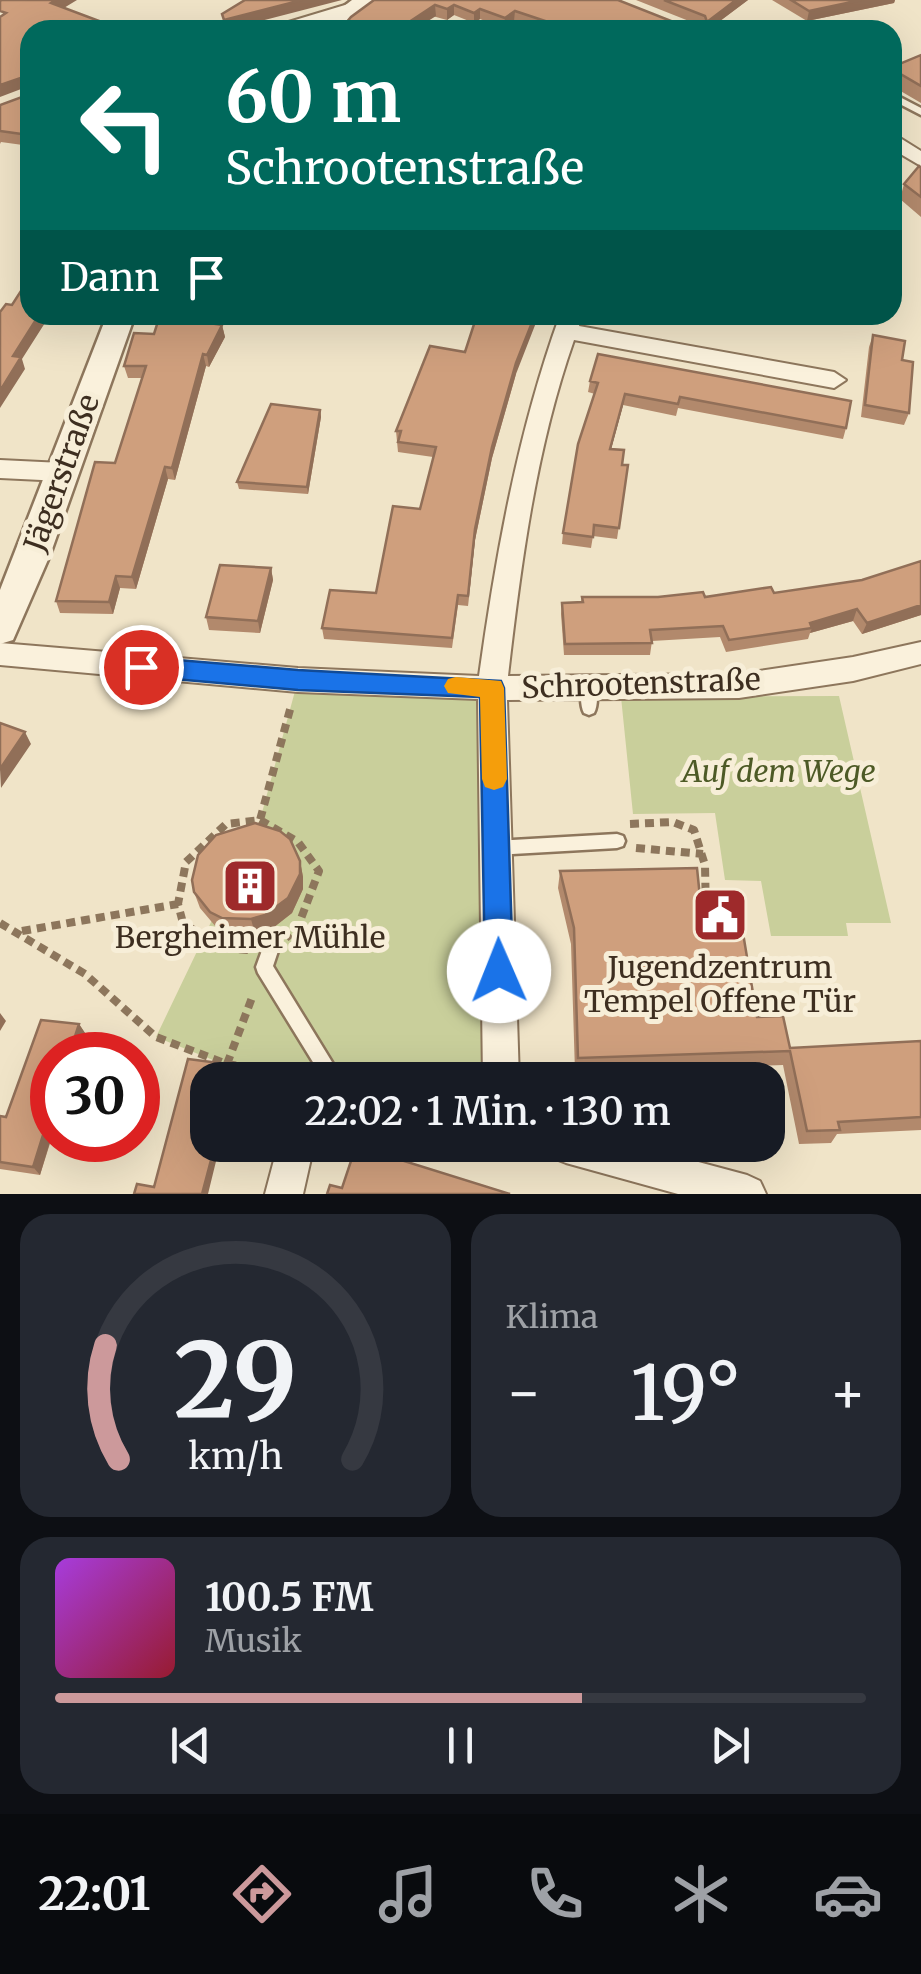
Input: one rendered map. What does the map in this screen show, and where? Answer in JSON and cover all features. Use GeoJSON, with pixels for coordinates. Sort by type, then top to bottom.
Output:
{"type":"FeatureCollection","features":[{"type":"Feature","properties":{"kind":"street"},"geometry":{"type":"LineString","coordinates":[[304,20],[360,3]]}},
{"type":"Feature","properties":{"kind":"street"},"geometry":{"type":"LineString","coordinates":[[337,20],[360,3]]}},
{"type":"Feature","properties":{"kind":"street","name":"Jägerstraße"},"geometry":{"type":"LineString","coordinates":[[0,630],[33,555],[117,325]]}},
{"type":"Feature","properties":{"kind":"street"},"geometry":{"type":"LineString","coordinates":[[501,1062],[492,688],[509,552],[546,386],[567,325]]}},
{"type":"Feature","properties":{"kind":"street"},"geometry":{"type":"LineString","coordinates":[[577,325],[834,380]]}},
{"type":"Feature","properties":{"kind":"street"},"geometry":{"type":"LineString","coordinates":[[0,469],[62,472]]}},
{"type":"Feature","properties":{"kind":"street","name":"Schrootenstraße"},"geometry":{"type":"LineString","coordinates":[[0,654],[298,680],[492,688],[589,698],[739,686],[854,669],[921,653]]}},
{"type":"Feature","properties":{"kind":"street"},"geometry":{"type":"LineString","coordinates":[[284,1194],[292,1162]]}},
{"type":"Feature","properties":{"kind":"street"},"geometry":{"type":"LineString","coordinates":[[617,1162],[688,1186],[747,1194]]}},
{"type":"Feature","properties":{"kind":"lane"},"geometry":{"type":"LineString","coordinates":[[496,848],[617,840]]}},
{"type":"Feature","properties":{"kind":"lane"},"geometry":{"type":"LineString","coordinates":[[267,959],[324,1062]]}},
{"type":"Feature","properties":{"kind":"path"},"geometry":{"type":"LineString","coordinates":[[260,820],[298,680]]}},
{"type":"Feature","properties":{"kind":"path"},"geometry":{"type":"LineString","coordinates":[[227,1062],[267,959],[297,928],[319,871],[298,842],[260,820],[226,824],[186,862],[178,904],[183,924],[221,948],[267,959]]}},
{"type":"Feature","properties":{"kind":"path"},"geometry":{"type":"LineString","coordinates":[[703,854],[638,848],[617,840],[620,824],[684,823],[693,828],[707,863],[706,915]]}},
{"type":"Feature","properties":{"kind":"path"},"geometry":{"type":"LineString","coordinates":[[19,931],[178,904]]}},
{"type":"Feature","properties":{"kind":"path"},"geometry":{"type":"LineString","coordinates":[[0,923],[85,974],[156,1036],[221,1062]]}},
{"type":"Feature","properties":{"kind":"green space"},"geometry":{"type":"Polygon","coordinates":[[[298,680],[492,688],[501,1062],[218,1062],[160,1039],[158,1032],[260,820],[298,680]]]}},
{"type":"Feature","properties":{"kind":"green space","name":"Auf dem Wege"},"geometry":{"type":"Polygon","coordinates":[[[839,696],[891,923],[846,923],[848,936],[771,936],[761,881],[725,880],[715,813],[633,814],[621,697],[839,696]]]}},
{"type":"Feature","properties":{"kind":"building"},"geometry":{"type":"Polygon","coordinates":[[[56,0],[51,3],[96,20],[20,20],[20,78],[0,85],[0,17],[6,13],[0,11],[0,1],[56,0]]]}},
{"type":"Feature","properties":{"kind":"building"},"geometry":{"type":"Polygon","coordinates":[[[245,0],[302,0],[224,20],[222,14],[245,0]]]}},
{"type":"Feature","properties":{"kind":"building"},"geometry":{"type":"Polygon","coordinates":[[[374,0],[618,0],[668,20],[542,20],[515,11],[505,18],[454,5],[447,9],[435,5],[412,20],[348,20],[374,0]]]}},
{"type":"Feature","properties":{"kind":"building"},"geometry":{"type":"Polygon","coordinates":[[[664,0],[736,0],[710,20],[664,0]]]}},
{"type":"Feature","properties":{"kind":"building"},"geometry":{"type":"Polygon","coordinates":[[[791,0],[861,0],[809,11],[791,0]]]}},
{"type":"Feature","properties":{"kind":"building"},"geometry":{"type":"Polygon","coordinates":[[[921,55],[921,86],[902,75],[902,63],[921,55]]]}},
{"type":"Feature","properties":{"kind":"building"},"geometry":{"type":"Polygon","coordinates":[[[20,98],[20,134],[0,131],[0,105],[20,98]]]}},
{"type":"Feature","properties":{"kind":"building"},"geometry":{"type":"Polygon","coordinates":[[[921,168],[921,197],[904,184],[921,168]]]}},
{"type":"Feature","properties":{"kind":"building"},"geometry":{"type":"Polygon","coordinates":[[[20,293],[20,325],[33,325],[13,356],[21,357],[0,391],[0,312],[6,304],[12,305],[20,293]]]}},
{"type":"Feature","properties":{"kind":"building"},"geometry":{"type":"Polygon","coordinates":[[[157,325],[222,325],[207,355],[203,354],[172,468],[165,467],[132,577],[116,576],[109,602],[56,601],[95,462],[115,463],[146,366],[124,366],[134,333],[154,334],[157,325]]]}},
{"type":"Feature","properties":{"kind":"building"},"geometry":{"type":"Polygon","coordinates":[[[474,325],[531,325],[492,447],[475,529],[468,596],[458,595],[452,638],[322,628],[330,590],[376,593],[393,506],[420,509],[436,447],[398,442],[401,431],[396,431],[430,346],[465,352],[474,325]]]}},
{"type":"Feature","properties":{"kind":"building"},"geometry":{"type":"Polygon","coordinates":[[[873,335],[905,341],[902,360],[913,362],[909,413],[865,405],[873,335]]]}},
{"type":"Feature","properties":{"kind":"building"},"geometry":{"type":"Polygon","coordinates":[[[598,354],[851,401],[846,428],[680,397],[678,404],[625,394],[610,449],[624,450],[622,465],[628,465],[619,528],[594,525],[593,537],[563,533],[578,444],[598,383],[590,381],[598,354]]]}},
{"type":"Feature","properties":{"kind":"building"},"geometry":{"type":"Polygon","coordinates":[[[271,404],[320,410],[307,487],[237,482],[271,404]]]}},
{"type":"Feature","properties":{"kind":"building"},"geometry":{"type":"Polygon","coordinates":[[[921,561],[921,605],[867,623],[857,609],[810,623],[812,628],[729,640],[723,626],[650,630],[652,643],[565,644],[562,603],[583,602],[582,597],[658,597],[703,592],[705,597],[771,587],[774,593],[862,580],[921,561]]]}},
{"type":"Feature","properties":{"kind":"building"},"geometry":{"type":"Polygon","coordinates":[[[220,565],[271,568],[258,621],[206,617],[220,565]]]}},
{"type":"Feature","properties":{"kind":"building"},"geometry":{"type":"Polygon","coordinates":[[[0,723],[25,732],[0,769],[0,723]]]}},
{"type":"Feature","properties":{"kind":"building","name":"Bergheimer Mühle"},"geometry":{"type":"Polygon","coordinates":[[[255,823],[280,831],[290,839],[300,861],[300,874],[288,898],[265,915],[251,919],[222,918],[210,912],[194,892],[192,880],[198,855],[216,835],[255,823]]]}},
{"type":"Feature","properties":{"kind":"building"},"geometry":{"type":"Polygon","coordinates":[[[697,868],[702,917],[740,915],[757,1017],[783,1016],[790,1048],[921,1041],[921,1117],[838,1122],[840,1130],[807,1131],[790,1051],[578,1058],[574,928],[560,871],[697,868]]]}},
{"type":"Feature","properties":{"kind":"building"},"geometry":{"type":"Polygon","coordinates":[[[41,1020],[79,1024],[76,1032],[37,1032],[41,1020]]]}},
{"type":"Feature","properties":{"kind":"building"},"geometry":{"type":"Polygon","coordinates":[[[30,1050],[33,1167],[0,1162],[0,1116],[6,1117],[30,1050]]]}},
{"type":"Feature","properties":{"kind":"building"},"geometry":{"type":"Polygon","coordinates":[[[188,1059],[212,1062],[190,1062],[190,1162],[210,1162],[202,1194],[134,1194],[137,1184],[154,1187],[188,1059]]]}},
{"type":"Feature","properties":{"kind":"building"},"geometry":{"type":"Polygon","coordinates":[[[351,1162],[407,1162],[510,1194],[327,1194],[330,1185],[342,1188],[351,1162]]]}},
{"type":"Feature","properties":{"kind":"slow traffic"},"geometry":{"type":"LineString","coordinates":[[456,686],[492,688],[494,779]]}},
{"type":"Feature","properties":{"kind":"place","name":"Bergheimer Mühle"},"geometry":{"type":"Point","coordinates":[250,886]}},
{"type":"Feature","properties":{"kind":"place","name":"Jugendzentrum Tempel Offene Tür"},"geometry":{"type":"Point","coordinates":[720,915]}},
{"type":"Feature","properties":{"kind":"route"},"geometry":{"type":"LineString","coordinates":[[141,667],[298,680],[492,688],[499,971]]}}]}
